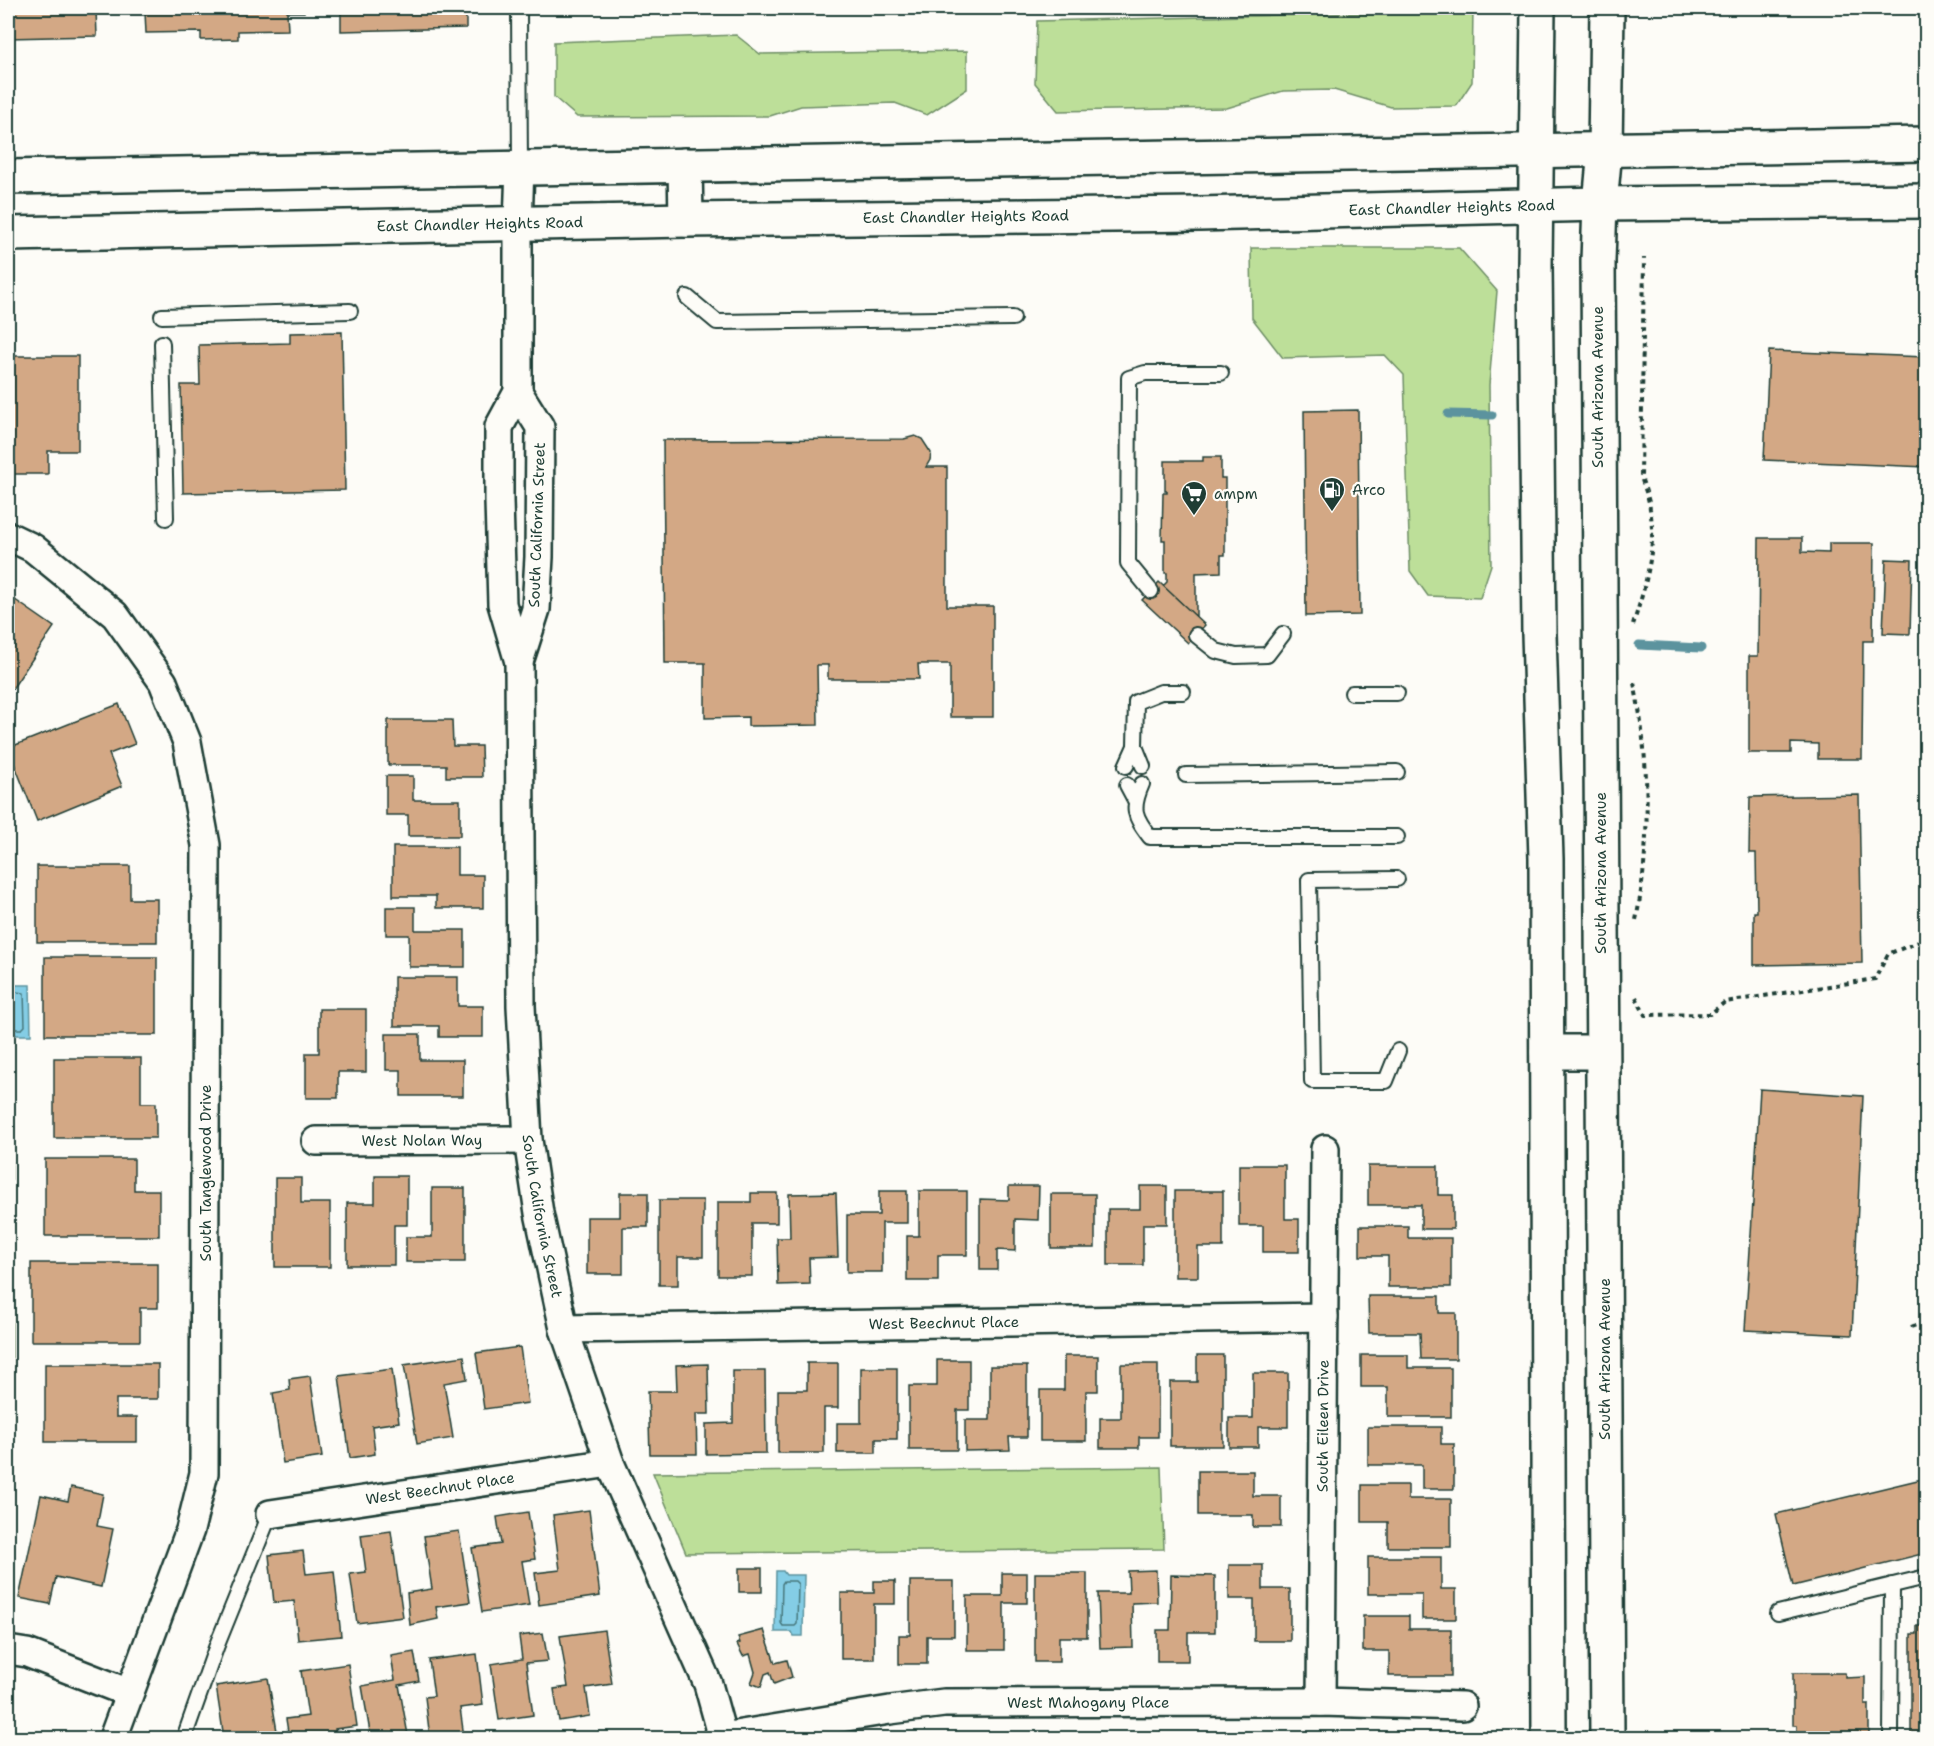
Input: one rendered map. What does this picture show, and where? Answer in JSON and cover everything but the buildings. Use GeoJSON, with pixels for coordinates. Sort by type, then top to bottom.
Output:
{"type":"FeatureCollection","features":[{"type":"Feature","properties":{"kind":"main road"},"geometry":{"type":"LineString","coordinates":[[1538,8],[1535,206],[1539,634],[1546,859],[1549,1738]]}},
{"type":"Feature","properties":{"kind":"main road","name":"South Arizona Avenue"},"geometry":{"type":"LineString","coordinates":[[1607,8],[1605,150],[1598,261],[1607,1738]]}},
{"type":"Feature","properties":{"kind":"main road"},"geometry":{"type":"LineString","coordinates":[[8,177],[1926,144]]}},
{"type":"Feature","properties":{"kind":"main road"},"geometry":{"type":"LineString","coordinates":[[685,165],[686,220]]}},
{"type":"Feature","properties":{"kind":"main road","name":"East Chandler Heights Road"},"geometry":{"type":"LineString","coordinates":[[8,234],[686,220],[1199,214],[1600,204],[1926,201]]}},
{"type":"Feature","properties":{"kind":"main road"},"geometry":{"type":"LineString","coordinates":[[1547,1052],[1602,1052]]}},
{"type":"Feature","properties":{"kind":"street","name":"South California Street"},"geometry":{"type":"LineString","coordinates":[[520,167],[518,392],[499,427],[499,501],[501,604],[519,662],[521,1006],[528,1140],[539,1213],[564,1329],[610,1463],[708,1684],[721,1738]]}},
{"type":"Feature","properties":{"kind":"street","name":"South California Street"},"geometry":{"type":"LineString","coordinates":[[518,392],[540,427],[536,609],[519,662]]}},
{"type":"Feature","properties":{"kind":"street"},"geometry":{"type":"LineString","coordinates":[[499,501],[540,500]]}},
{"type":"Feature","properties":{"kind":"street","name":"South Tanglewood Drive"},"geometry":{"type":"LineString","coordinates":[[8,536],[33,548],[115,615],[163,682],[187,742],[206,845],[204,1473],[190,1530],[113,1738]]}},
{"type":"Feature","properties":{"kind":"street","name":"West Nolan Way"},"geometry":{"type":"LineString","coordinates":[[316,1141],[528,1140]]}},
{"type":"Feature","properties":{"kind":"street","name":"South Eileen Drive"},"geometry":{"type":"LineString","coordinates":[[1322,1702],[1325,1149]]}},
{"type":"Feature","properties":{"kind":"street","name":"West Beechnut Place"},"geometry":{"type":"LineString","coordinates":[[564,1329],[1324,1317]]}},
{"type":"Feature","properties":{"kind":"street","name":"West Beechnut Place"},"geometry":{"type":"LineString","coordinates":[[270,1514],[610,1463]]}},
{"type":"Feature","properties":{"kind":"street"},"geometry":{"type":"LineString","coordinates":[[8,1650],[27,1653],[129,1693]]}},
{"type":"Feature","properties":{"kind":"street","name":"West Mahogany Place"},"geometry":{"type":"LineString","coordinates":[[721,1738],[944,1703],[1322,1702],[1462,1706]]}},
{"type":"Feature","properties":{"kind":"lane"},"geometry":{"type":"LineString","coordinates":[[519,8],[520,167]]}},
{"type":"Feature","properties":{"kind":"lane"},"geometry":{"type":"LineString","coordinates":[[687,297],[717,322],[1013,318]]}},
{"type":"Feature","properties":{"kind":"lane"},"geometry":{"type":"LineString","coordinates":[[162,315],[350,312]]}},
{"type":"Feature","properties":{"kind":"lane"},"geometry":{"type":"LineString","coordinates":[[162,343],[166,519]]}},
{"type":"Feature","properties":{"kind":"lane"},"geometry":{"type":"LineString","coordinates":[[1151,591],[1128,563],[1129,378],[1145,373],[1221,373]]}},
{"type":"Feature","properties":{"kind":"lane"},"geometry":{"type":"LineString","coordinates":[[1196,635],[1216,651],[1236,656],[1267,655],[1283,634]]}},
{"type":"Feature","properties":{"kind":"lane"},"geometry":{"type":"LineString","coordinates":[[1126,766],[1135,746],[1136,702],[1161,692],[1183,692]]}},
{"type":"Feature","properties":{"kind":"lane"},"geometry":{"type":"LineString","coordinates":[[1352,693],[1397,693]]}},
{"type":"Feature","properties":{"kind":"lane"},"geometry":{"type":"LineString","coordinates":[[1135,746],[1143,766]]}},
{"type":"Feature","properties":{"kind":"lane"},"geometry":{"type":"LineString","coordinates":[[1186,775],[1397,772]]}},
{"type":"Feature","properties":{"kind":"lane"},"geometry":{"type":"LineString","coordinates":[[1135,800],[1142,784]]}},
{"type":"Feature","properties":{"kind":"lane"},"geometry":{"type":"LineString","coordinates":[[1127,785],[1135,800],[1136,819],[1150,837],[1397,837]]}},
{"type":"Feature","properties":{"kind":"lane"},"geometry":{"type":"LineString","coordinates":[[1397,879],[1309,880],[1312,1081],[1386,1081],[1398,1051]]}},
{"type":"Feature","properties":{"kind":"lane"},"geometry":{"type":"LineString","coordinates":[[184,1738],[217,1645],[270,1514]]}},
{"type":"Feature","properties":{"kind":"lane"},"geometry":{"type":"LineString","coordinates":[[1778,1613],[1926,1577]]}},
{"type":"Feature","properties":{"kind":"lane"},"geometry":{"type":"LineString","coordinates":[[1891,1738],[1892,1585]]}},
{"type":"Feature","properties":{"kind":"path"},"geometry":{"type":"LineString","coordinates":[[1632,634],[1633,624],[1643,599],[1652,540],[1650,509],[1641,477],[1644,258]]}},
{"type":"Feature","properties":{"kind":"path"},"geometry":{"type":"LineString","coordinates":[[1632,673],[1641,716],[1647,785],[1643,886],[1635,926]]}},
{"type":"Feature","properties":{"kind":"path"},"geometry":{"type":"LineString","coordinates":[[1632,989],[1645,1015],[1710,1014],[1725,1002],[1875,979],[1888,954],[1926,939]]}},
{"type":"Feature","properties":{"kind":"path"},"geometry":{"type":"LineString","coordinates":[[1911,1328],[1926,1321]]}},
{"type":"Feature","properties":{"kind":"green space"},"geometry":{"type":"Polygon","coordinates":[[[1413,8],[1473,8],[1472,82],[1456,106],[1391,107],[1334,90],[1283,91],[1227,108],[1058,111],[1035,83],[1037,21],[1412,12],[1413,8]]]}},
{"type":"Feature","properties":{"kind":"green space"},"geometry":{"type":"Polygon","coordinates":[[[736,35],[760,54],[967,51],[967,89],[927,115],[895,103],[801,106],[770,116],[577,117],[554,97],[554,42],[736,35]]]}},
{"type":"Feature","properties":{"kind":"green space"},"geometry":{"type":"Polygon","coordinates":[[[1251,248],[1459,248],[1497,291],[1489,385],[1491,565],[1480,598],[1428,596],[1410,571],[1404,375],[1385,355],[1283,358],[1252,318],[1251,248]]]}},
{"type":"Feature","properties":{"kind":"green space"},"geometry":{"type":"Polygon","coordinates":[[[8,826],[10,832],[12,1439],[8,1439],[8,826]]]}},
{"type":"Feature","properties":{"kind":"green space"},"geometry":{"type":"Polygon","coordinates":[[[1161,1467],[1164,1549],[686,1553],[653,1473],[1161,1467]]]}},
{"type":"Feature","properties":{"kind":"water"},"geometry":{"type":"Polygon","coordinates":[[[8,985],[30,985],[31,1035],[8,1035],[8,985]]]}},
{"type":"Feature","properties":{"kind":"water"},"geometry":{"type":"Polygon","coordinates":[[[776,1571],[783,1571],[786,1575],[804,1575],[803,1636],[794,1636],[792,1632],[775,1632],[776,1571]]]}},
{"type":"Feature","properties":{"kind":"waterway"},"geometry":{"type":"LineString","coordinates":[[1448,414],[1492,415]]}},
{"type":"Feature","properties":{"kind":"waterway"},"geometry":{"type":"LineString","coordinates":[[1639,645],[1701,648]]}},
{"type":"Feature","properties":{"kind":"place","name":"Arco"},"geometry":{"type":"Point","coordinates":[1332,513]}},
{"type":"Feature","properties":{"kind":"place","name":"ampm"},"geometry":{"type":"Point","coordinates":[1194,517]}}]}
